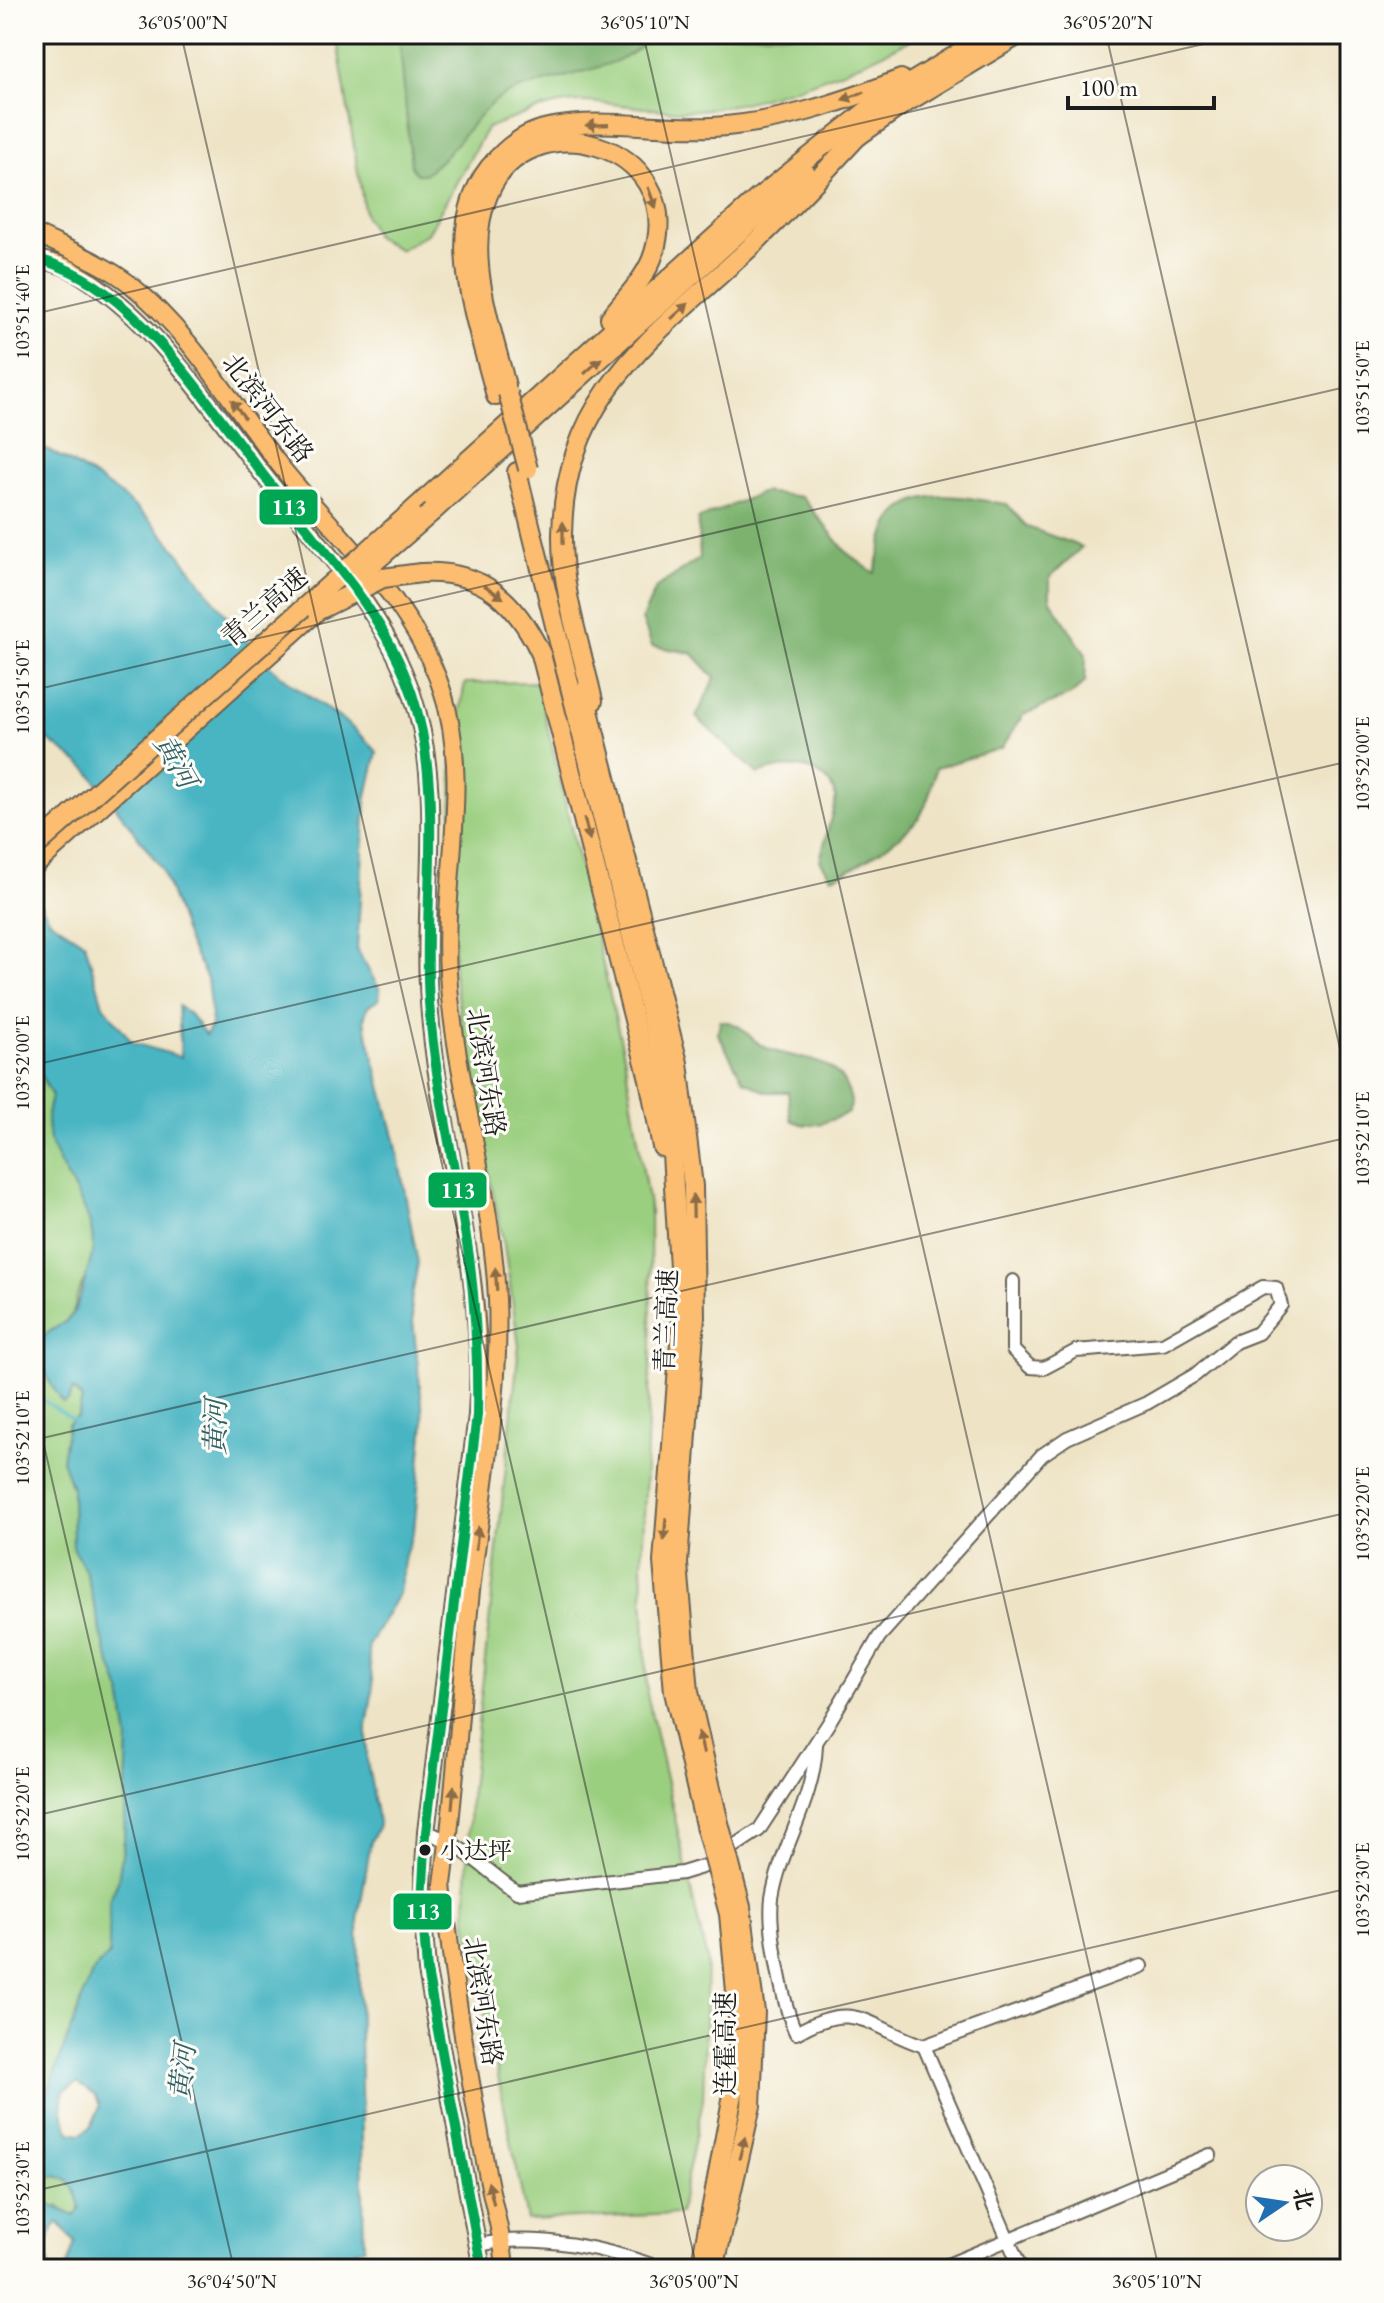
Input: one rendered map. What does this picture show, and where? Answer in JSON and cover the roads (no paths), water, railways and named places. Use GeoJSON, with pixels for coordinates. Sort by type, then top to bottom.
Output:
{"type":"FeatureCollection","features":[{"type":"Feature","properties":{"kind":"highway"},"geometry":{"type":"LineString","coordinates":[[529,405],[758,198],[874,105],[991,34]]}},
{"type":"Feature","properties":{"kind":"highway"},"geometry":{"type":"LineString","coordinates":[[317,611],[432,512],[767,207],[899,107],[1020,34]]}},
{"type":"Feature","properties":{"kind":"highway"},"geometry":{"type":"LineString","coordinates":[[619,829],[502,395],[473,304],[465,251],[467,220],[474,190],[487,168],[506,149],[524,136],[548,128],[599,124],[713,127],[780,118],[816,109],[951,58]]}},
{"type":"Feature","properties":{"kind":"highway"},"geometry":{"type":"LineString","coordinates":[[619,829],[564,569],[564,498],[574,454],[593,409],[628,360],[746,251],[858,136]]}},
{"type":"Feature","properties":{"kind":"highway"},"geometry":{"type":"LineString","coordinates":[[502,395],[478,253],[487,196],[500,174],[517,159],[547,144],[576,142],[601,145],[620,154],[637,168],[651,190],[657,209],[658,234],[653,255],[610,317],[529,405]]}},
{"type":"Feature","properties":{"kind":"highway","name":"青兰高速"},"geometry":{"type":"LineString","coordinates":[[34,848],[529,405]]}},
{"type":"Feature","properties":{"kind":"highway"},"geometry":{"type":"LineString","coordinates":[[522,470],[659,1047],[669,1105],[678,1228]]}},
{"type":"Feature","properties":{"kind":"highway"},"geometry":{"type":"LineString","coordinates":[[317,611],[383,578],[421,573],[454,574],[478,582],[509,602],[527,623],[541,654],[649,1079],[678,1228]]}},
{"type":"Feature","properties":{"kind":"highway","name":"青兰高速"},"geometry":{"type":"LineString","coordinates":[[34,866],[317,611]]}},
{"type":"Feature","properties":{"kind":"highway","name":"青兰高速"},"geometry":{"type":"LineString","coordinates":[[619,829],[678,1063],[693,1186],[695,1317],[678,1564],[689,1692],[712,1822]]}},
{"type":"Feature","properties":{"kind":"highway","name":"青兰高速"},"geometry":{"type":"LineString","coordinates":[[678,1228],[682,1316],[663,1562],[674,1692],[712,1822]]}},
{"type":"Feature","properties":{"kind":"highway","name":"连霍高速"},"geometry":{"type":"LineString","coordinates":[[700,2269],[718,2221],[751,2106],[755,2012],[735,1910],[712,1822]]}},
{"type":"Feature","properties":{"kind":"highway","name":"连霍高速"},"geometry":{"type":"LineString","coordinates":[[714,2269],[718,2221]]}},
{"type":"Feature","properties":{"kind":"main road","name":"北滨河东路"},"geometry":{"type":"LineString","coordinates":[[34,233],[100,264],[131,285],[159,311],[285,472],[349,540],[410,620],[433,667],[446,705],[456,764],[447,907],[452,1029],[489,1224],[497,1330],[443,1884],[450,1965],[487,2176],[503,2240],[505,2269]]}},
{"type":"Feature","properties":{"kind":"main road","name":"北滨河东路"},"geometry":{"type":"LineString","coordinates":[[34,258],[70,269],[107,295],[183,371],[341,568],[384,631],[412,692],[424,734],[433,818],[426,951],[429,1005],[473,1268],[479,1354],[477,1415],[426,1832],[422,1902],[427,1971],[482,2269]]}},
{"type":"Feature","properties":{"kind":"street"},"geometry":{"type":"LineString","coordinates":[[426,1832],[449,1839],[464,1854],[517,1892],[682,1873],[705,1866],[759,1830],[879,1637],[1042,1455],[1067,1438],[1147,1403],[1195,1375],[1235,1342],[1258,1333],[1281,1305],[1276,1288],[1263,1287],[1163,1344],[1076,1351],[1044,1368],[1030,1367],[1013,1350],[1013,1281]]}},
{"type":"Feature","properties":{"kind":"street"},"geometry":{"type":"LineString","coordinates":[[816,1742],[815,1767],[807,1796],[772,1900],[781,1990],[796,2033],[833,2015],[855,2017],[924,2046],[1141,1966]]}},
{"type":"Feature","properties":{"kind":"street"},"geometry":{"type":"LineString","coordinates":[[924,2046],[1021,2269]]}},
{"type":"Feature","properties":{"kind":"street"},"geometry":{"type":"LineString","coordinates":[[938,2269],[1210,2155]]}},
{"type":"Feature","properties":{"kind":"street"},"geometry":{"type":"LineString","coordinates":[[480,2245],[503,2240],[631,2257],[663,2269]]}},
{"type":"Feature","properties":{"kind":"water","name":"黄河"},"geometry":{"type":"Polygon","coordinates":[[[34,444],[102,482],[148,518],[268,664],[352,728],[377,752],[366,800],[357,950],[380,990],[378,1000],[367,1007],[364,1020],[395,1140],[418,1263],[411,1302],[424,1422],[414,1531],[405,1555],[399,1593],[368,1646],[373,1688],[367,1726],[367,1761],[379,1825],[371,1841],[358,1920],[364,2248],[355,2250],[355,2269],[66,2269],[75,2242],[58,2222],[49,2238],[50,2269],[35,2269],[34,2240],[42,2232],[42,2211],[50,2205],[75,2216],[80,2209],[68,2182],[57,2177],[41,2178],[35,2171],[42,2112],[52,2079],[92,1973],[109,1955],[109,1901],[118,1881],[124,1841],[128,1740],[121,1692],[106,1651],[86,1572],[73,1547],[72,1488],[62,1460],[68,1424],[78,1416],[82,1399],[73,1389],[68,1401],[63,1403],[48,1379],[38,1348],[48,1333],[72,1315],[85,1281],[93,1245],[83,1207],[55,1154],[47,1116],[52,1096],[36,1066],[34,894],[50,920],[85,943],[103,1005],[133,1043],[181,1057],[178,1006],[190,1014],[206,1035],[212,1023],[207,979],[188,942],[162,869],[88,770],[34,729],[34,444]],[[78,2083],[64,2090],[62,2112],[70,2132],[81,2134],[91,2127],[100,2106],[96,2096],[78,2083]]]}},
{"type":"Feature","properties":{"kind":"waterway"},"geometry":{"type":"LineString","coordinates":[[34,1400],[46,1402],[77,1422]]}},
{"type":"Feature","properties":{"kind":"place","name":"小达坪"},"geometry":{"type":"Point","coordinates":[425,1850]}}]}
